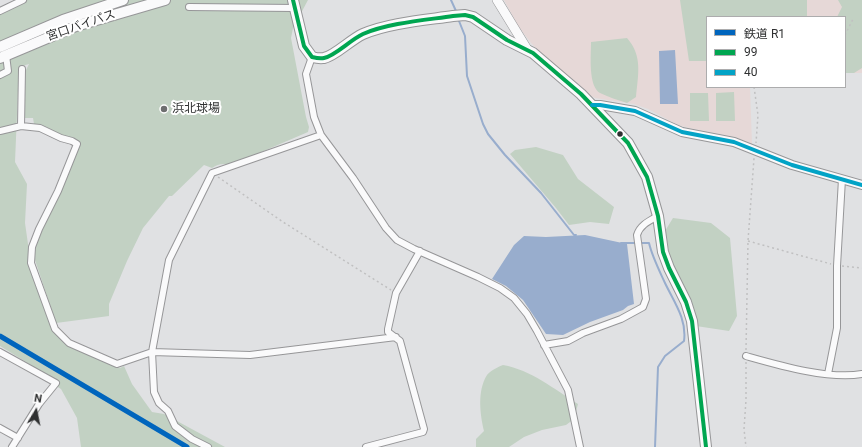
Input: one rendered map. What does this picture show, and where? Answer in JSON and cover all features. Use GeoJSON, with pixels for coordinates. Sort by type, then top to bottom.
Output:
{"type":"FeatureCollection","features":[{"type":"Feature","properties":{"kind":"main road","name":"宮口バイパス"},"geometry":{"type":"LineString","coordinates":[[0,47],[62,20],[123,0]]}},
{"type":"Feature","properties":{"kind":"main road","name":"宮口バイパス"},"geometry":{"type":"LineString","coordinates":[[3,57],[76,26],[165,0]]}},
{"type":"Feature","properties":{"kind":"main road"},"geometry":{"type":"LineString","coordinates":[[497,0],[527,49]]}},
{"type":"Feature","properties":{"kind":"main road"},"geometry":{"type":"LineString","coordinates":[[294,4],[304,46],[312,57],[324,58],[331,55],[351,40],[372,31],[461,15],[473,17],[507,40],[534,53],[592,105],[628,143],[647,177],[658,216],[664,252],[669,268],[686,302],[692,321],[706,447]]}},
{"type":"Feature","properties":{"kind":"street"},"geometry":{"type":"LineString","coordinates":[[0,11],[23,0]]}},
{"type":"Feature","properties":{"kind":"street"},"geometry":{"type":"LineString","coordinates":[[189,7],[294,4]]}},
{"type":"Feature","properties":{"kind":"street"},"geometry":{"type":"LineString","coordinates":[[0,75],[8,71],[3,57]]}},
{"type":"Feature","properties":{"kind":"street"},"geometry":{"type":"LineString","coordinates":[[312,57],[306,74],[314,117],[320,135],[353,178],[386,228],[397,240],[487,281],[514,298],[527,314],[568,390],[580,447]]}},
{"type":"Feature","properties":{"kind":"street"},"geometry":{"type":"LineString","coordinates":[[21,126],[22,69]]}},
{"type":"Feature","properties":{"kind":"street"},"geometry":{"type":"LineString","coordinates":[[592,105],[634,111],[682,132],[728,140],[786,163],[862,184]]}},
{"type":"Feature","properties":{"kind":"street"},"geometry":{"type":"LineString","coordinates":[[0,131],[21,126],[40,128],[61,138],[72,140],[77,144],[58,191],[39,229],[32,247],[32,263],[55,329],[69,343],[117,364],[152,352],[250,355],[396,337]]}},
{"type":"Feature","properties":{"kind":"street"},"geometry":{"type":"LineString","coordinates":[[208,447],[192,439],[175,426],[168,411],[158,403],[154,392],[152,352],[169,260],[212,173],[320,135]]}},
{"type":"Feature","properties":{"kind":"street"},"geometry":{"type":"LineString","coordinates":[[828,374],[837,328],[837,266],[842,179]]}},
{"type":"Feature","properties":{"kind":"street"},"geometry":{"type":"LineString","coordinates":[[544,345],[568,341],[583,333],[621,319],[643,307],[646,299],[637,235],[641,227],[658,216]]}},
{"type":"Feature","properties":{"kind":"street"},"geometry":{"type":"LineString","coordinates":[[366,447],[423,432],[424,429],[400,341],[388,332],[396,293],[420,251]]}},
{"type":"Feature","properties":{"kind":"street"},"geometry":{"type":"LineString","coordinates":[[0,352],[56,383],[39,404],[12,447]]}},
{"type":"Feature","properties":{"kind":"street"},"geometry":{"type":"LineString","coordinates":[[746,356],[781,365],[828,374],[862,374]]}},
{"type":"Feature","properties":{"kind":"street"},"geometry":{"type":"LineString","coordinates":[[0,428],[18,438]]}},
{"type":"Feature","properties":{"kind":"path"},"geometry":{"type":"LineString","coordinates":[[846,33],[853,19]]}},
{"type":"Feature","properties":{"kind":"path"},"geometry":{"type":"LineString","coordinates":[[746,447],[744,429],[746,400],[748,240],[758,115],[754,88]]}},
{"type":"Feature","properties":{"kind":"path"},"geometry":{"type":"LineString","coordinates":[[212,173],[283,222],[396,293]]}},
{"type":"Feature","properties":{"kind":"path"},"geometry":{"type":"LineString","coordinates":[[748,240],[837,266],[862,268]]}},
{"type":"Feature","properties":{"kind":"shaded area"},"geometry":{"type":"Polygon","coordinates":[[[504,0],[862,0],[862,73],[846,73],[846,16],[706,16],[706,88],[750,88],[752,144],[735,137],[678,125],[648,109],[634,104],[595,98],[587,94],[546,59],[518,26],[504,0]]]}},
{"type":"Feature","properties":{"kind":"green space"},"geometry":{"type":"Polygon","coordinates":[[[27,0],[308,0],[293,28],[291,38],[309,127],[308,132],[231,165],[221,164],[212,168],[204,165],[172,196],[169,196],[143,228],[109,304],[109,316],[56,323],[35,260],[35,247],[80,144],[77,141],[48,128],[34,124],[33,118],[24,118],[23,76],[29,64],[19,67],[15,162],[27,184],[25,223],[29,251],[52,327],[69,343],[104,362],[120,368],[124,366],[132,384],[152,412],[164,414],[225,447],[81,447],[77,418],[61,389],[42,377],[31,365],[0,346],[0,14],[27,0]]]}},
{"type":"Feature","properties":{"kind":"green space"},"geometry":{"type":"Polygon","coordinates":[[[680,0],[807,0],[807,16],[706,16],[706,61],[689,61],[680,0]]]}},
{"type":"Feature","properties":{"kind":"green space"},"geometry":{"type":"Polygon","coordinates":[[[838,0],[862,0],[862,68],[854,73],[846,73],[846,16],[838,16],[842,7],[838,0]]]}},
{"type":"Feature","properties":{"kind":"green space"},"geometry":{"type":"Polygon","coordinates":[[[627,38],[635,52],[638,73],[636,97],[627,103],[600,93],[596,89],[592,77],[591,42],[627,38]]]}},
{"type":"Feature","properties":{"kind":"green space"},"geometry":{"type":"Polygon","coordinates":[[[734,92],[735,121],[716,121],[716,93],[734,92]]]}},
{"type":"Feature","properties":{"kind":"green space"},"geometry":{"type":"Polygon","coordinates":[[[690,93],[708,93],[709,121],[690,121],[690,93]]]}},
{"type":"Feature","properties":{"kind":"green space"},"geometry":{"type":"Polygon","coordinates":[[[536,147],[563,155],[578,179],[614,207],[609,224],[590,222],[569,225],[510,154],[515,150],[536,147]]]}},
{"type":"Feature","properties":{"kind":"green space"},"geometry":{"type":"Polygon","coordinates":[[[673,218],[711,223],[730,238],[737,316],[729,331],[696,326],[674,278],[665,231],[673,218]]]}},
{"type":"Feature","properties":{"kind":"green space"},"geometry":{"type":"Polygon","coordinates":[[[503,365],[513,367],[533,376],[578,404],[574,419],[566,425],[542,430],[524,437],[509,447],[476,447],[476,439],[484,431],[480,403],[484,381],[490,372],[503,365]]]}},
{"type":"Feature","properties":{"kind":"water"},"geometry":{"type":"Polygon","coordinates":[[[675,50],[678,104],[660,104],[659,51],[675,50]]]}},
{"type":"Feature","properties":{"kind":"water"},"geometry":{"type":"Polygon","coordinates":[[[585,235],[627,244],[634,304],[563,335],[546,334],[523,300],[506,286],[492,279],[514,245],[524,236],[546,237],[585,235]]]}},
{"type":"Feature","properties":{"kind":"waterway"},"geometry":{"type":"LineString","coordinates":[[451,0],[456,11]]}},
{"type":"Feature","properties":{"kind":"waterway"},"geometry":{"type":"LineString","coordinates":[[459,21],[465,36],[467,76],[483,124],[488,134],[505,155],[541,193],[574,235],[576,235]]}},
{"type":"Feature","properties":{"kind":"waterway"},"geometry":{"type":"LineString","coordinates":[[621,243],[649,243],[656,263],[679,311],[684,325],[684,341],[665,356],[658,367],[655,447]]}},
{"type":"Feature","properties":{"kind":"rail line","name":"R1"},"geometry":{"type":"LineString","coordinates":[[0,336],[187,447]]}},
{"type":"Feature","properties":{"kind":"transit line","name":"99"},"geometry":{"type":"LineString","coordinates":[[293,0],[304,46],[312,57],[318,58],[328,57],[363,34],[384,27],[407,22],[453,16],[465,15],[473,17],[507,40],[533,53],[581,94],[628,143],[647,177],[658,216],[663,252],[669,268],[686,302],[692,321],[706,447]]}},
{"type":"Feature","properties":{"kind":"transit line","name":"40"},"geometry":{"type":"LineString","coordinates":[[592,105],[635,111],[682,132],[734,142],[792,165],[862,185]]}},
{"type":"Feature","properties":{"kind":"place","name":"浜北球場"},"geometry":{"type":"Point","coordinates":[164,109]}}]}
